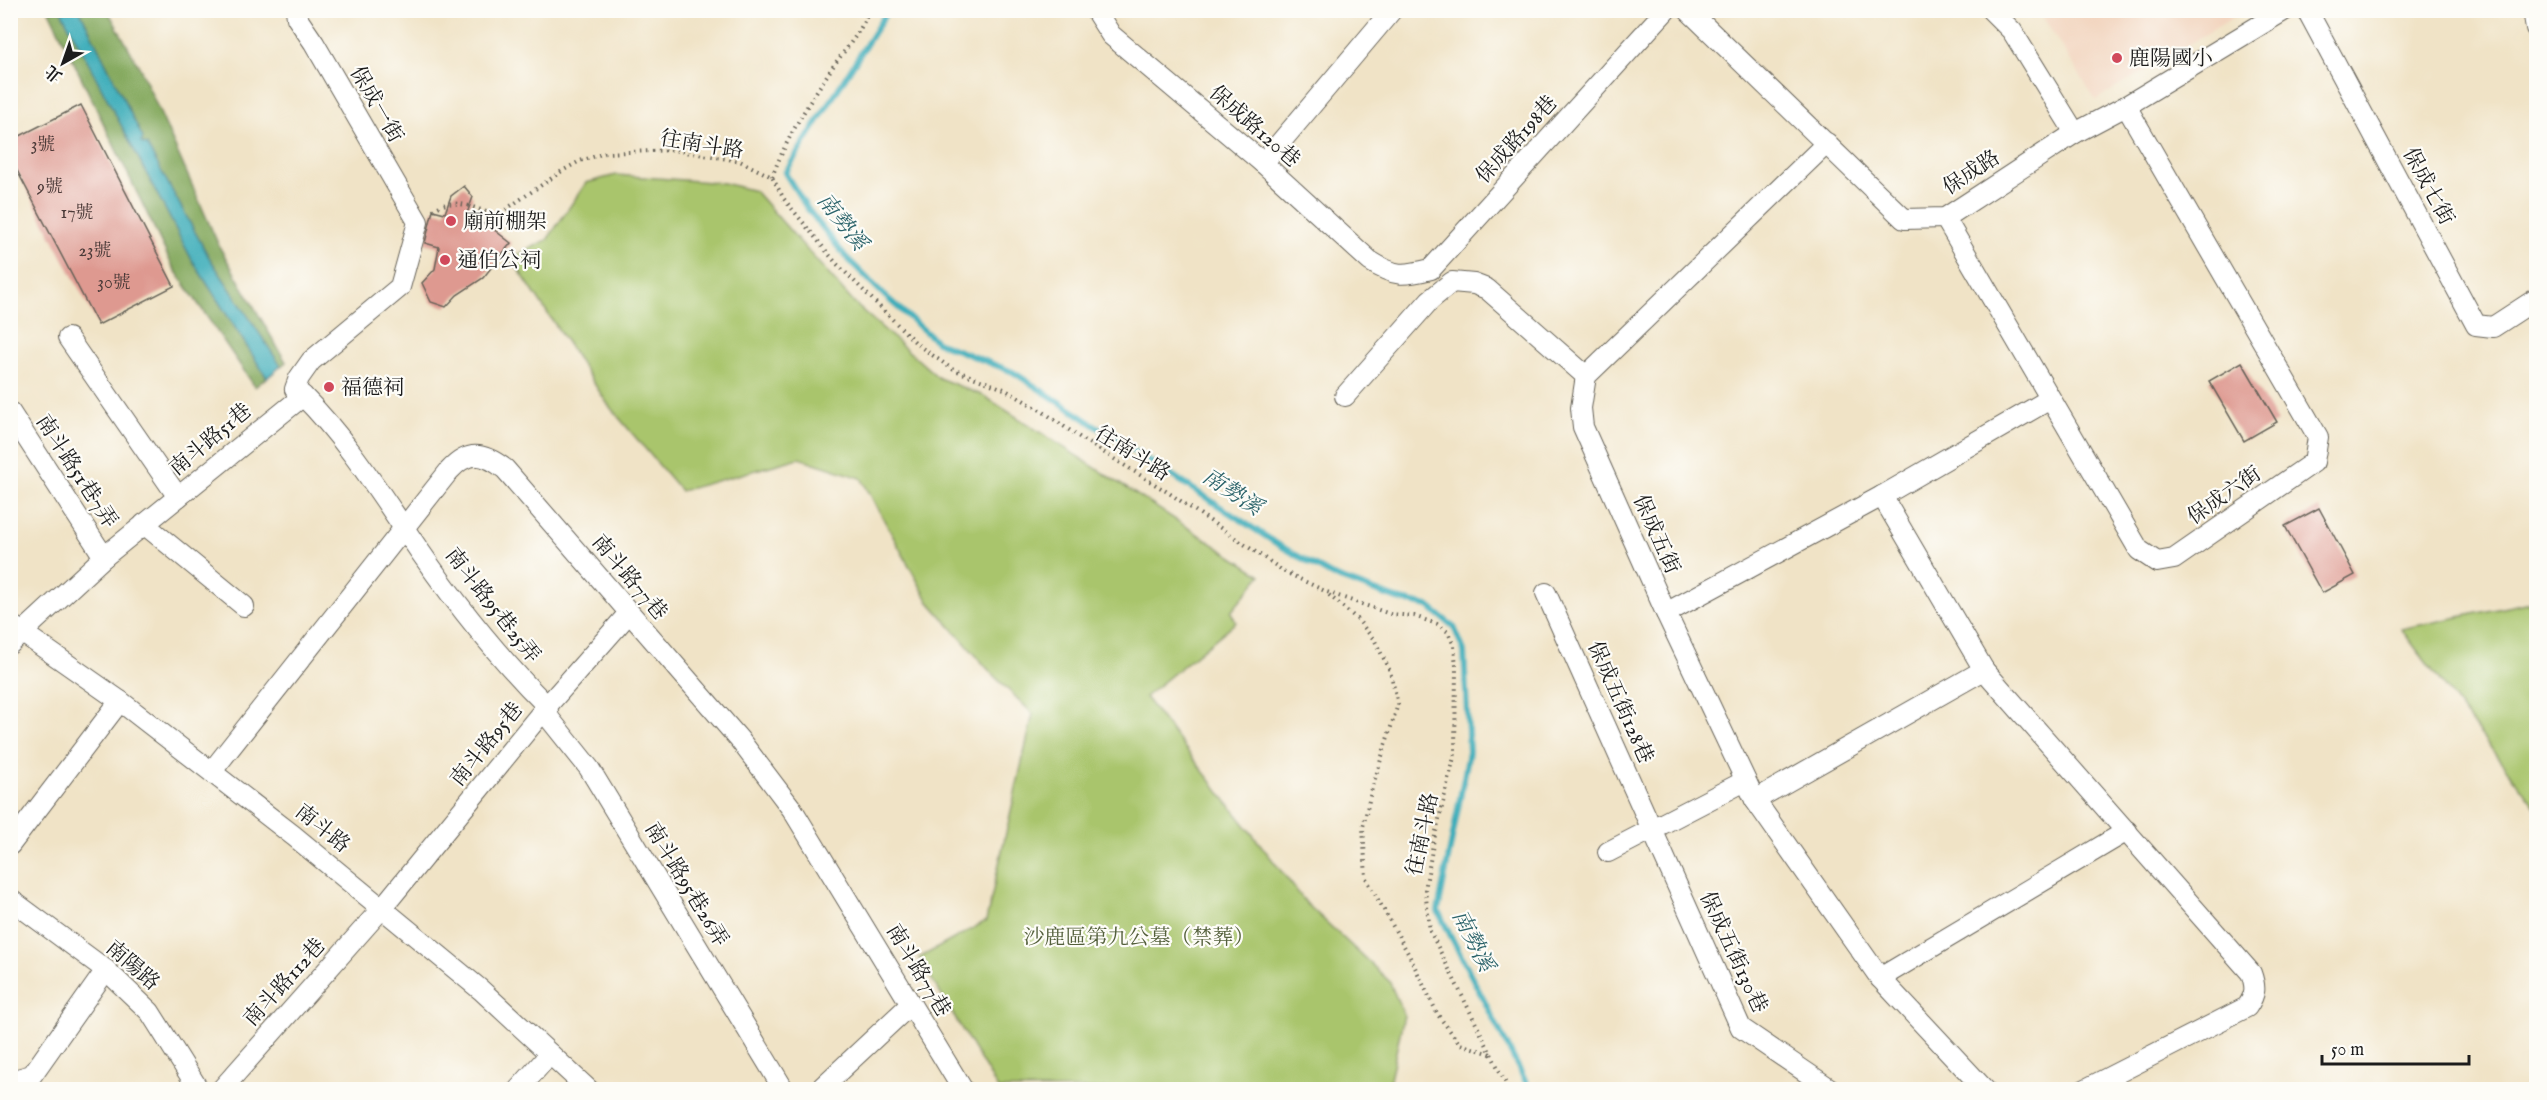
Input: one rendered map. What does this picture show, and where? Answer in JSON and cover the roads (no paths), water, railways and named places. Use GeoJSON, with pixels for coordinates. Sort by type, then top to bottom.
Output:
{"type":"FeatureCollection","features":[{"type":"Feature","properties":{"kind":"street","name":"保成一街"},"geometry":{"type":"LineString","coordinates":[[296,10],[297,18],[314,43],[418,222],[400,287],[311,361],[295,389],[303,396]]}},
{"type":"Feature","properties":{"kind":"street","name":"保成路120巷"},"geometry":{"type":"LineString","coordinates":[[1095,10],[1110,35],[1263,163],[1370,261],[1389,273]]}},
{"type":"Feature","properties":{"kind":"street"},"geometry":{"type":"LineString","coordinates":[[1263,163],[1392,10]]}},
{"type":"Feature","properties":{"kind":"street","name":"保成路198巷"},"geometry":{"type":"LineString","coordinates":[[1389,273],[1406,275],[1431,269],[1666,10]]}},
{"type":"Feature","properties":{"kind":"street","name":"保成路"},"geometry":{"type":"LineString","coordinates":[[1688,10],[1904,219],[1945,218],[2075,133],[2126,106],[2285,10]]}},
{"type":"Feature","properties":{"kind":"street"},"geometry":{"type":"LineString","coordinates":[[1991,10],[2012,31],[2075,133]]}},
{"type":"Feature","properties":{"kind":"street","name":"保成七街"},"geometry":{"type":"LineString","coordinates":[[2307,10],[2476,325],[2493,327],[2536,299]]}},
{"type":"Feature","properties":{"kind":"street"},"geometry":{"type":"LineString","coordinates":[[2533,10],[2536,27]]}},
{"type":"Feature","properties":{"kind":"street","name":"保成六街"},"geometry":{"type":"LineString","coordinates":[[1945,218],[2139,550],[2157,562],[2174,559],[2314,462],[2318,437],[2126,106]]}},
{"type":"Feature","properties":{"kind":"street"},"geometry":{"type":"LineString","coordinates":[[1345,396],[1430,300],[1452,282],[1474,284],[1486,289],[1586,376],[1827,143]]}},
{"type":"Feature","properties":{"kind":"street"},"geometry":{"type":"LineString","coordinates":[[68,338],[178,497]]}},
{"type":"Feature","properties":{"kind":"street","name":"保成五街"},"geometry":{"type":"LineString","coordinates":[[1586,376],[1581,408],[1583,427],[1666,613],[1882,496],[2050,399]]}},
{"type":"Feature","properties":{"kind":"street"},"geometry":{"type":"LineString","coordinates":[[303,396],[324,417],[362,465],[405,529]]}},
{"type":"Feature","properties":{"kind":"street","name":"南斗路51巷"},"geometry":{"type":"LineString","coordinates":[[14,634],[144,524],[303,396]]}},
{"type":"Feature","properties":{"kind":"street","name":"南斗路51巷7弄"},"geometry":{"type":"LineString","coordinates":[[10,412],[104,557]]}},
{"type":"Feature","properties":{"kind":"street","name":"南斗路77巷"},"geometry":{"type":"LineString","coordinates":[[212,771],[458,462],[469,456],[482,456],[493,460],[505,469],[739,739],[792,809],[963,1089]]}},
{"type":"Feature","properties":{"kind":"street"},"geometry":{"type":"LineString","coordinates":[[1882,496],[1984,670],[2251,973],[2256,986],[2254,996],[2247,1007],[2084,1089]]}},
{"type":"Feature","properties":{"kind":"street"},"geometry":{"type":"LineString","coordinates":[[144,524],[244,606]]}},
{"type":"Feature","properties":{"kind":"street","name":"南斗路95巷25弄"},"geometry":{"type":"LineString","coordinates":[[405,529],[453,598],[494,650],[547,706]]}},
{"type":"Feature","properties":{"kind":"street","name":"保成五街128巷"},"geometry":{"type":"LineString","coordinates":[[1546,593],[1652,830]]}},
{"type":"Feature","properties":{"kind":"street","name":"南斗路95巷"},"geometry":{"type":"LineString","coordinates":[[382,907],[547,706],[628,613]]}},
{"type":"Feature","properties":{"kind":"street"},"geometry":{"type":"LineString","coordinates":[[1666,613],[1755,800],[1880,978],[1985,1089]]}},
{"type":"Feature","properties":{"kind":"street","name":"南斗路"},"geometry":{"type":"LineString","coordinates":[[14,634],[120,701],[212,771],[382,907],[481,990],[589,1089]]}},
{"type":"Feature","properties":{"kind":"street"},"geometry":{"type":"LineString","coordinates":[[1755,800],[1984,670]]}},
{"type":"Feature","properties":{"kind":"street"},"geometry":{"type":"LineString","coordinates":[[10,845],[120,701]]}},
{"type":"Feature","properties":{"kind":"street","name":"南斗路95巷26弄"},"geometry":{"type":"LineString","coordinates":[[547,706],[549,718],[589,768],[784,1089]]}},
{"type":"Feature","properties":{"kind":"street"},"geometry":{"type":"LineString","coordinates":[[1608,852],[1745,781]]}},
{"type":"Feature","properties":{"kind":"street","name":"保成五街130巷"},"geometry":{"type":"LineString","coordinates":[[1652,830],[1741,1028],[1832,1089]]}},
{"type":"Feature","properties":{"kind":"street"},"geometry":{"type":"LineString","coordinates":[[1880,978],[2127,831]]}},
{"type":"Feature","properties":{"kind":"street","name":"南陽路"},"geometry":{"type":"LineString","coordinates":[[10,899],[106,970],[150,1012],[199,1089]]}},
{"type":"Feature","properties":{"kind":"street","name":"南斗路112巷"},"geometry":{"type":"LineString","coordinates":[[221,1089],[382,907]]}},
{"type":"Feature","properties":{"kind":"street"},"geometry":{"type":"LineString","coordinates":[[10,1081],[32,1075],[106,970]]}},
{"type":"Feature","properties":{"kind":"street"},"geometry":{"type":"LineString","coordinates":[[819,1089],[911,1004]]}},
{"type":"Feature","properties":{"kind":"street"},"geometry":{"type":"LineString","coordinates":[[518,1089],[550,1054]]}},
{"type":"Feature","properties":{"kind":"water"},"geometry":{"type":"Polygon","coordinates":[[[61,11],[80,11],[143,138],[141,143],[147,145],[209,257],[281,366],[267,378],[192,260],[61,11]]]}},
{"type":"Feature","properties":{"kind":"waterway","name":"南勢溪"},"geometry":{"type":"LineString","coordinates":[[888,10],[785,173],[807,208],[846,257],[884,295],[937,342],[1013,372],[1279,545],[1331,575],[1397,599],[1428,606],[1454,627],[1464,651],[1469,752],[1438,911],[1530,1090]]}},
{"type":"Feature","properties":{"kind":"place","name":"鹿陽國小"},"geometry":{"type":"Point","coordinates":[2117,58]}},
{"type":"Feature","properties":{"kind":"place","name":"廟前棚架"},"geometry":{"type":"Point","coordinates":[451,221]}},
{"type":"Feature","properties":{"kind":"place","name":"通伯公祠"},"geometry":{"type":"Point","coordinates":[445,260]}},
{"type":"Feature","properties":{"kind":"place","name":"福德祠"},"geometry":{"type":"Point","coordinates":[329,387]}},
{"type":"Feature","properties":{"kind":"park label","name":"沙鹿區第九公墓（禁葬）"},"geometry":{"type":"Point","coordinates":[1139,937]}}]}
